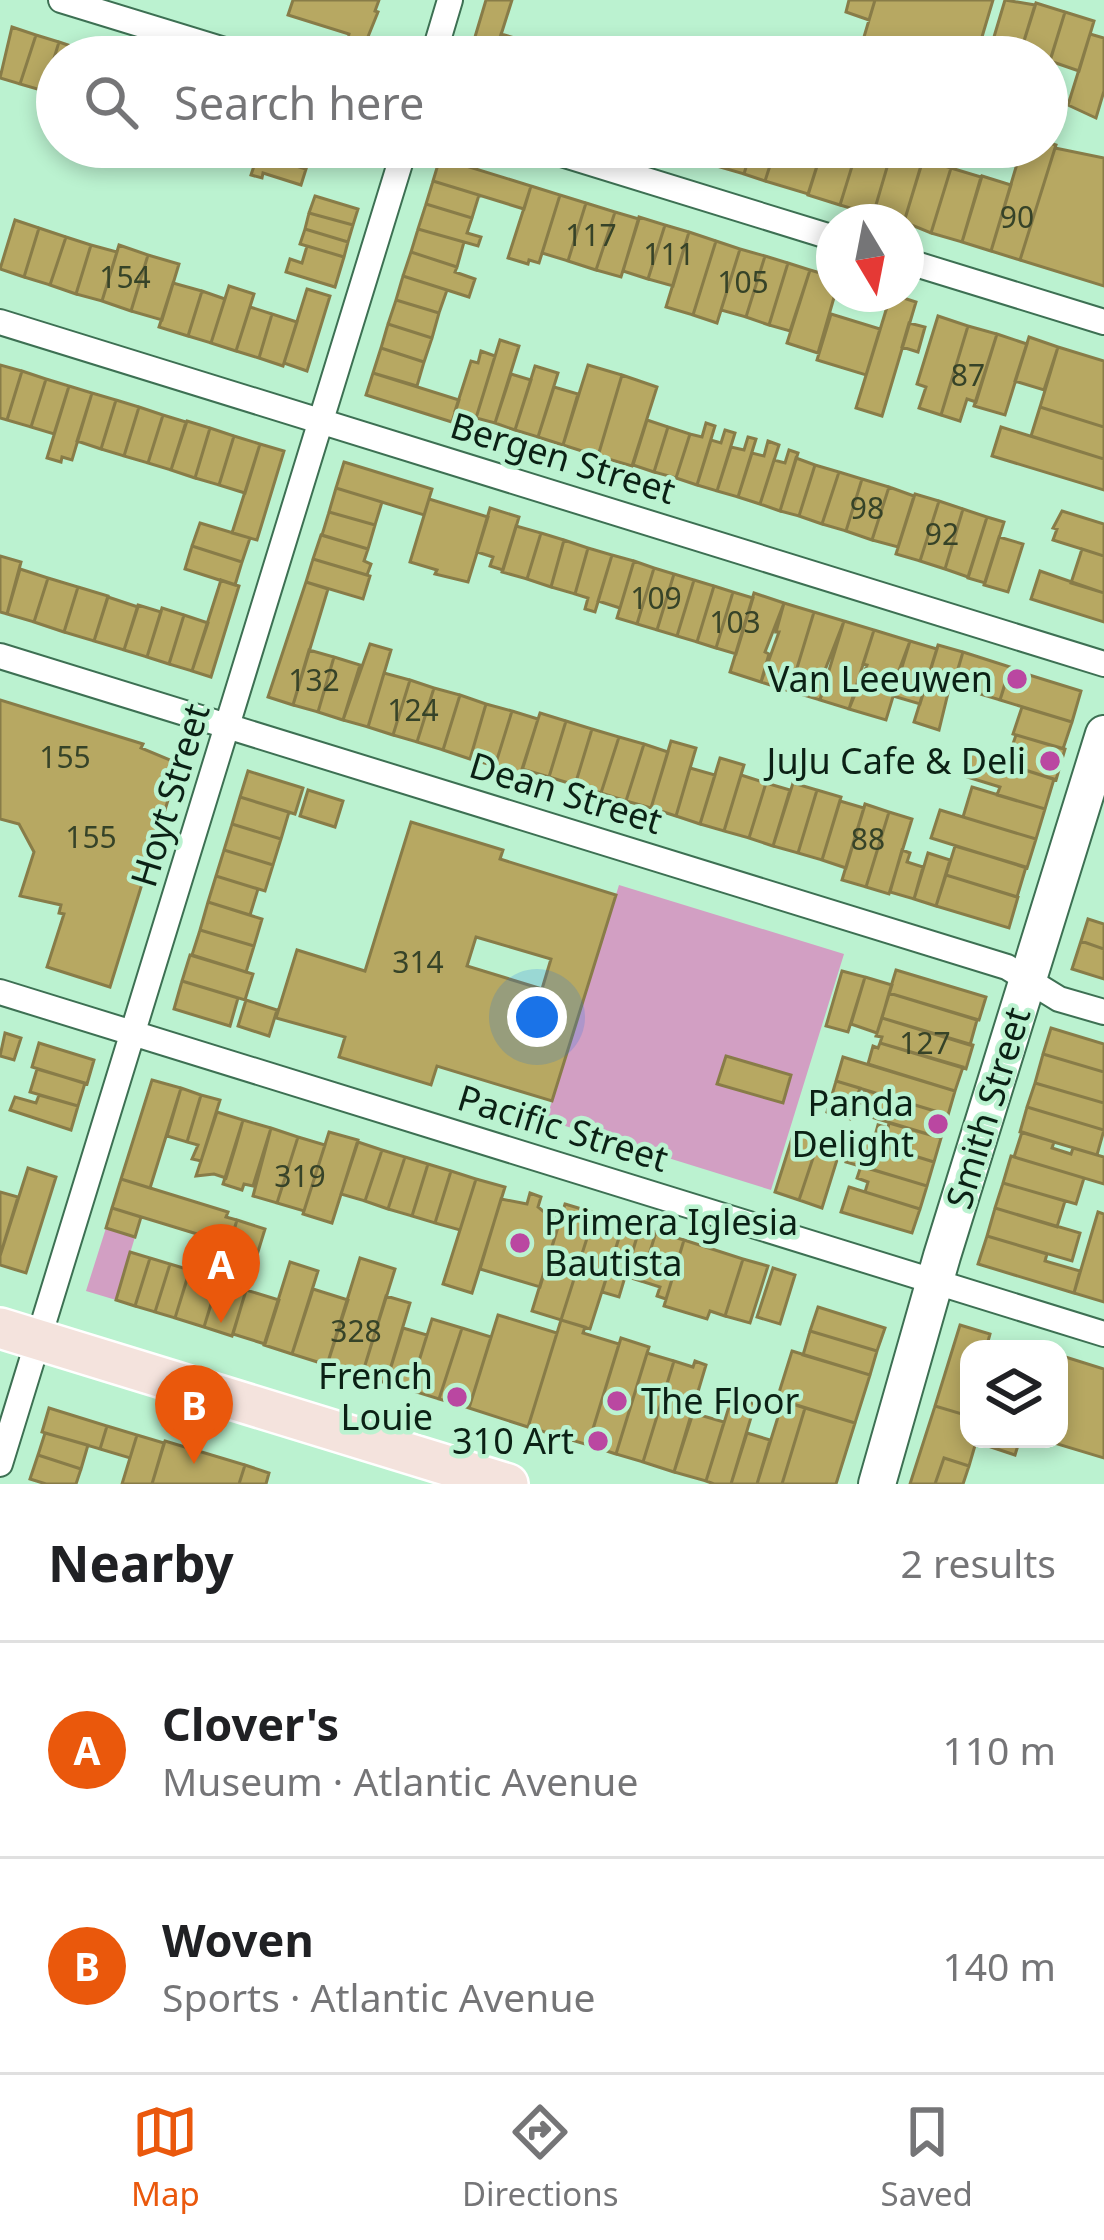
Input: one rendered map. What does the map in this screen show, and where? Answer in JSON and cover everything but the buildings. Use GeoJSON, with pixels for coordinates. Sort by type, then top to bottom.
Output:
{"type":"FeatureCollection","features":[{"type":"Feature","properties":{"kind":"main road"},"geometry":{"type":"LineString","coordinates":[[0,1328],[508,1484]]}},
{"type":"Feature","properties":{"kind":"street"},"geometry":{"type":"LineString","coordinates":[[62,0],[179,36]]}},
{"type":"Feature","properties":{"kind":"street"},"geometry":{"type":"LineString","coordinates":[[439,36],[450,0]]}},
{"type":"Feature","properties":{"kind":"street","name":"Hoyt Street"},"geometry":{"type":"LineString","coordinates":[[0,1464],[400,168]]}},
{"type":"Feature","properties":{"kind":"street"},"geometry":{"type":"LineString","coordinates":[[607,168],[816,232]]}},
{"type":"Feature","properties":{"kind":"street"},"geometry":{"type":"LineString","coordinates":[[924,267],[1104,322]]}},
{"type":"Feature","properties":{"kind":"street","name":"Bergen Street"},"geometry":{"type":"LineString","coordinates":[[0,322],[1104,664]]}},
{"type":"Feature","properties":{"kind":"street","name":"Dean Street"},"geometry":{"type":"LineString","coordinates":[[0,656],[1007,967],[1059,999],[1104,1012]]}},
{"type":"Feature","properties":{"kind":"street","name":"Smith Street"},"geometry":{"type":"LineString","coordinates":[[877,1484],[1104,734]]}},
{"type":"Feature","properties":{"kind":"street","name":"Pacific Street"},"geometry":{"type":"LineString","coordinates":[[0,992],[1104,1334]]}},
{"type":"Feature","properties":{"kind":"shaded area"},"geometry":{"type":"Polygon","coordinates":[[[619,885],[844,954],[771,1190],[546,1120],[619,885]]]}},
{"type":"Feature","properties":{"kind":"shaded area"},"geometry":{"type":"Polygon","coordinates":[[[106,1228],[135,1237],[116,1300],[86,1291],[106,1228]]]}},
{"type":"Feature","properties":{"kind":"place","name":"Van Leeuwen"},"geometry":{"type":"Point","coordinates":[1017,679]}},
{"type":"Feature","properties":{"kind":"place","name":"JuJu Cafe & Deli"},"geometry":{"type":"Point","coordinates":[1050,761]}},
{"type":"Feature","properties":{"kind":"place","name":"Panda Delight"},"geometry":{"type":"Point","coordinates":[938,1124]}},
{"type":"Feature","properties":{"kind":"place","name":"Primera Iglesia Bautista"},"geometry":{"type":"Point","coordinates":[520,1243]}},
{"type":"Feature","properties":{"kind":"place","name":"Clover's"},"geometry":{"type":"Point","coordinates":[221,1323]}},
{"type":"Feature","properties":{"kind":"place","name":"French Louie"},"geometry":{"type":"Point","coordinates":[457,1397]}},
{"type":"Feature","properties":{"kind":"place","name":"The Floor"},"geometry":{"type":"Point","coordinates":[617,1401]}},
{"type":"Feature","properties":{"kind":"place","name":"310 Art"},"geometry":{"type":"Point","coordinates":[598,1441]}},
{"type":"Feature","properties":{"kind":"place","name":"Woven"},"geometry":{"type":"Point","coordinates":[194,1464]}}]}
